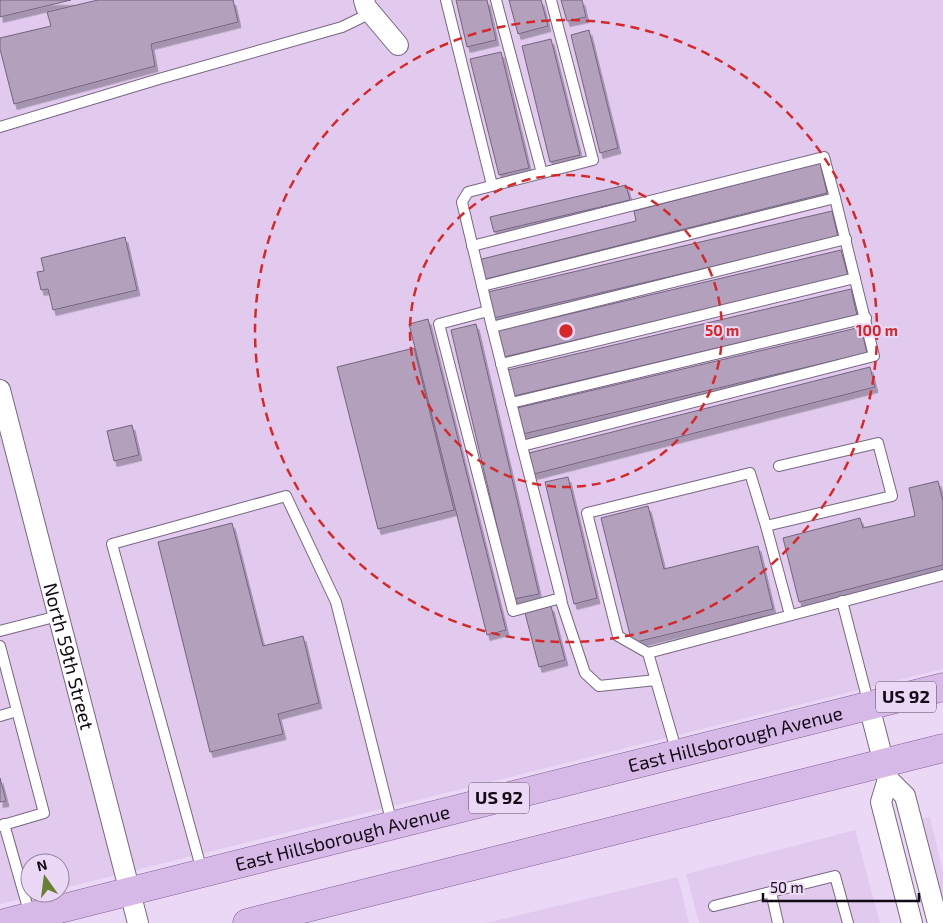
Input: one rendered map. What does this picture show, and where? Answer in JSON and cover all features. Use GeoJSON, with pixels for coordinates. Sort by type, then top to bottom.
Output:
{"type":"FeatureCollection","features":[{"type":"Feature","properties":{"kind":"main road","name":"East Hillsborough Avenue"},"geometry":{"type":"LineString","coordinates":[[4,923],[943,687]]}},
{"type":"Feature","properties":{"kind":"main road"},"geometry":{"type":"LineString","coordinates":[[247,923],[886,771],[943,748]]}},
{"type":"Feature","properties":{"kind":"street"},"geometry":{"type":"LineString","coordinates":[[368,6],[398,45]]}},
{"type":"Feature","properties":{"kind":"street","name":"North 59th Street"},"geometry":{"type":"LineString","coordinates":[[0,390],[138,923]]}},
{"type":"Feature","properties":{"kind":"street"},"geometry":{"type":"LineString","coordinates":[[869,706],[886,771],[882,802],[912,923]]}},
{"type":"Feature","properties":{"kind":"street"},"geometry":{"type":"LineString","coordinates":[[886,771],[905,796],[938,923]]}},
{"type":"Feature","properties":{"kind":"lane"},"geometry":{"type":"LineString","coordinates":[[446,0],[492,185]]}},
{"type":"Feature","properties":{"kind":"lane"},"geometry":{"type":"LineString","coordinates":[[496,0],[542,173]]}},
{"type":"Feature","properties":{"kind":"lane"},"geometry":{"type":"LineString","coordinates":[[551,0],[593,160],[468,192],[462,202],[561,598],[585,673],[599,686],[656,680]]}},
{"type":"Feature","properties":{"kind":"lane"},"geometry":{"type":"LineString","coordinates":[[0,127],[342,27],[368,6]]}},
{"type":"Feature","properties":{"kind":"lane"},"geometry":{"type":"LineString","coordinates":[[472,246],[824,157],[866,318],[874,356],[522,446]]}},
{"type":"Feature","properties":{"kind":"lane"},"geometry":{"type":"LineString","coordinates":[[482,286],[835,198]]}},
{"type":"Feature","properties":{"kind":"lane"},"geometry":{"type":"LineString","coordinates":[[492,327],[846,239]]}},
{"type":"Feature","properties":{"kind":"lane"},"geometry":{"type":"LineString","coordinates":[[501,364],[855,278]]}},
{"type":"Feature","properties":{"kind":"lane"},"geometry":{"type":"LineString","coordinates":[[488,311],[439,324],[513,611],[561,598]]}},
{"type":"Feature","properties":{"kind":"lane"},"geometry":{"type":"LineString","coordinates":[[511,403],[866,318]]}},
{"type":"Feature","properties":{"kind":"lane"},"geometry":{"type":"LineString","coordinates":[[766,526],[892,496],[878,443],[779,466]]}},
{"type":"Feature","properties":{"kind":"lane"},"geometry":{"type":"LineString","coordinates":[[678,754],[648,653],[618,636],[586,513],[750,473],[790,615]]}},
{"type":"Feature","properties":{"kind":"lane"},"geometry":{"type":"LineString","coordinates":[[202,873],[112,544],[286,496],[336,602],[393,825]]}},
{"type":"Feature","properties":{"kind":"lane"},"geometry":{"type":"LineString","coordinates":[[648,653],[943,575]]}},
{"type":"Feature","properties":{"kind":"lane"},"geometry":{"type":"LineString","coordinates":[[842,602],[869,706]]}},
{"type":"Feature","properties":{"kind":"lane"},"geometry":{"type":"LineString","coordinates":[[0,631],[58,616]]}},
{"type":"Feature","properties":{"kind":"lane"},"geometry":{"type":"LineString","coordinates":[[0,646],[44,813],[2,825],[30,916]]}},
{"type":"Feature","properties":{"kind":"lane"},"geometry":{"type":"LineString","coordinates":[[0,716],[17,711]]}},
{"type":"Feature","properties":{"kind":"lane"},"geometry":{"type":"LineString","coordinates":[[714,906],[835,876],[848,923]]}},
{"type":"Feature","properties":{"kind":"lane"},"geometry":{"type":"LineString","coordinates":[[771,892],[778,923]]}},
{"type":"Feature","properties":{"kind":"shaded area"},"geometry":{"type":"Polygon","coordinates":[[[0,0],[943,0],[943,669],[70,887],[70,853],[20,853],[20,899],[0,904],[0,0]]]}},
{"type":"Feature","properties":{"kind":"shaded area"},"geometry":{"type":"Polygon","coordinates":[[[930,817],[943,872],[943,899],[922,818],[930,817]]]}},
{"type":"Feature","properties":{"kind":"shaded area"},"geometry":{"type":"Polygon","coordinates":[[[855,830],[880,923],[699,923],[686,874],[855,830]]]}},
{"type":"Feature","properties":{"kind":"shaded area"},"geometry":{"type":"Polygon","coordinates":[[[678,877],[689,923],[486,923],[678,877]]]}},
{"type":"Feature","properties":{"kind":"building"},"geometry":{"type":"Polygon","coordinates":[[[0,0],[71,0],[0,17],[0,0]]]}},
{"type":"Feature","properties":{"kind":"building"},"geometry":{"type":"Polygon","coordinates":[[[98,0],[233,0],[238,22],[151,44],[155,66],[14,104],[0,49],[0,38],[51,26],[47,12],[98,0]]]}},
{"type":"Feature","properties":{"kind":"building"},"geometry":{"type":"Polygon","coordinates":[[[456,0],[487,0],[496,40],[467,47],[456,0]]]}},
{"type":"Feature","properties":{"kind":"building"},"geometry":{"type":"Polygon","coordinates":[[[509,0],[541,0],[548,26],[518,34],[509,0]]]}},
{"type":"Feature","properties":{"kind":"building"},"geometry":{"type":"Polygon","coordinates":[[[561,0],[582,0],[586,17],[567,21],[561,0]]]}},
{"type":"Feature","properties":{"kind":"building"},"geometry":{"type":"Polygon","coordinates":[[[589,30],[618,148],[600,153],[571,35],[589,30]]]}},
{"type":"Feature","properties":{"kind":"building"},"geometry":{"type":"Polygon","coordinates":[[[551,39],[580,155],[550,162],[522,46],[551,39]]]}},
{"type":"Feature","properties":{"kind":"building"},"geometry":{"type":"Polygon","coordinates":[[[501,52],[529,168],[499,175],[470,59],[501,52]]]}},
{"type":"Feature","properties":{"kind":"building"},"geometry":{"type":"Polygon","coordinates":[[[820,163],[827,193],[482,280],[478,260],[636,221],[634,211],[820,163]]]}},
{"type":"Feature","properties":{"kind":"building"},"geometry":{"type":"Polygon","coordinates":[[[626,185],[630,200],[494,232],[490,217],[626,185]]]}},
{"type":"Feature","properties":{"kind":"building"},"geometry":{"type":"Polygon","coordinates":[[[832,211],[838,237],[494,318],[488,292],[832,211]]]}},
{"type":"Feature","properties":{"kind":"building"},"geometry":{"type":"Polygon","coordinates":[[[125,237],[137,290],[53,310],[48,289],[41,290],[37,272],[44,271],[41,258],[125,237]]]}},
{"type":"Feature","properties":{"kind":"building"},"geometry":{"type":"Polygon","coordinates":[[[841,250],[848,276],[504,357],[497,331],[841,250]]]}},
{"type":"Feature","properties":{"kind":"building"},"geometry":{"type":"Polygon","coordinates":[[[851,289],[857,315],[514,396],[508,370],[851,289]]]}},
{"type":"Feature","properties":{"kind":"building"},"geometry":{"type":"Polygon","coordinates":[[[428,319],[506,630],[487,635],[409,324],[428,319]]]}},
{"type":"Feature","properties":{"kind":"building"},"geometry":{"type":"Polygon","coordinates":[[[476,324],[539,594],[514,599],[451,330],[476,324]]]}},
{"type":"Feature","properties":{"kind":"building"},"geometry":{"type":"Polygon","coordinates":[[[861,327],[867,353],[523,434],[517,408],[861,327]]]}},
{"type":"Feature","properties":{"kind":"building"},"geometry":{"type":"Polygon","coordinates":[[[414,348],[454,510],[378,529],[337,367],[414,348]]]}},
{"type":"Feature","properties":{"kind":"building"},"geometry":{"type":"Polygon","coordinates":[[[870,367],[875,387],[534,474],[529,453],[870,367]]]}},
{"type":"Feature","properties":{"kind":"building"},"geometry":{"type":"Polygon","coordinates":[[[132,425],[139,455],[114,461],[107,431],[132,425]]]}},
{"type":"Feature","properties":{"kind":"building"},"geometry":{"type":"Polygon","coordinates":[[[568,477],[597,598],[574,604],[545,482],[568,477]]]}},
{"type":"Feature","properties":{"kind":"building"},"geometry":{"type":"Polygon","coordinates":[[[938,481],[943,501],[943,565],[799,602],[783,538],[860,518],[863,528],[915,516],[909,488],[938,481]]]}},
{"type":"Feature","properties":{"kind":"building"},"geometry":{"type":"Polygon","coordinates":[[[648,506],[664,569],[758,546],[773,609],[632,643],[601,518],[648,506]]]}},
{"type":"Feature","properties":{"kind":"building"},"geometry":{"type":"Polygon","coordinates":[[[232,523],[263,646],[303,636],[319,703],[278,714],[283,734],[210,752],[158,542],[232,523]]]}},
{"type":"Feature","properties":{"kind":"building"},"geometry":{"type":"Polygon","coordinates":[[[551,606],[565,660],[539,667],[525,613],[551,606]]]}},
{"type":"Feature","properties":{"kind":"building"},"geometry":{"type":"Polygon","coordinates":[[[0,778],[6,801],[0,802],[0,778]]]}}]}
